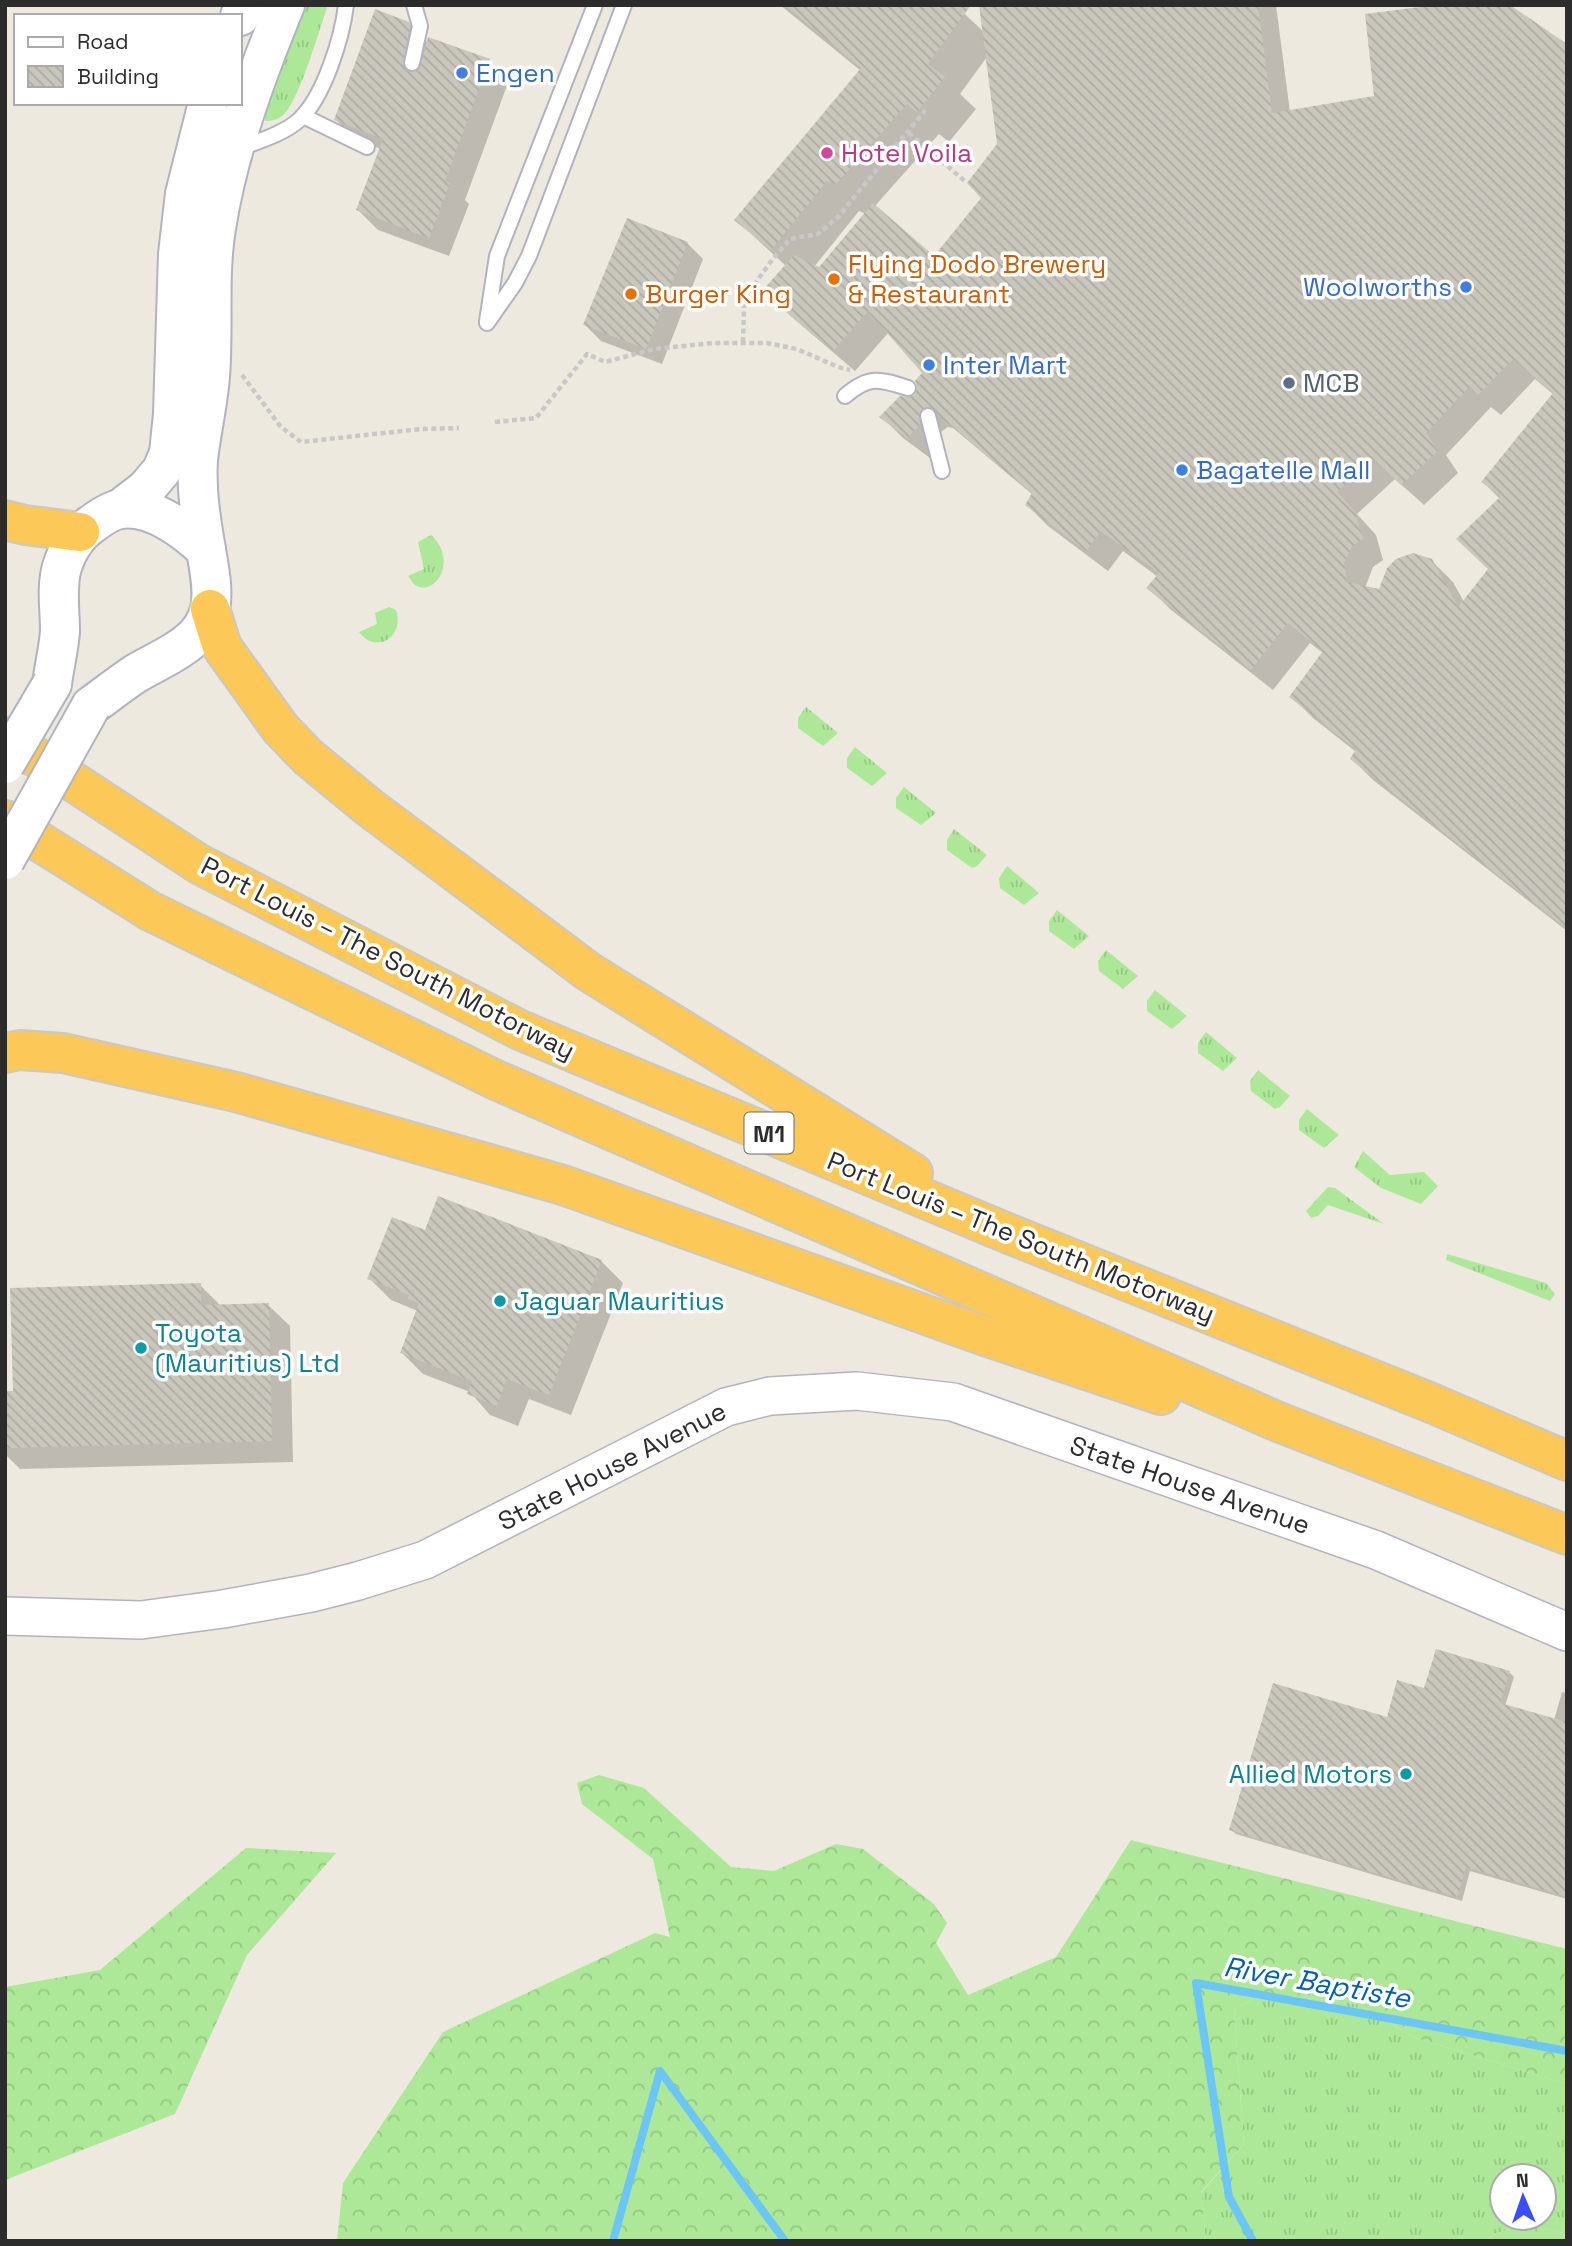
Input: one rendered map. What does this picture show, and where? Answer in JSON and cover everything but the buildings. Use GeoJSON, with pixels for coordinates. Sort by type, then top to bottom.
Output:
{"type":"FeatureCollection","features":[{"type":"Feature","properties":{"kind":"highway"},"geometry":{"type":"LineString","coordinates":[[5,520],[80,532]]}},
{"type":"Feature","properties":{"kind":"highway"},"geometry":{"type":"LineString","coordinates":[[210,609],[222,647],[281,729],[308,757],[370,807],[589,972],[1012,1235]]}},
{"type":"Feature","properties":{"kind":"highway","name":"Port Louis – The South Motorway"},"geometry":{"type":"LineString","coordinates":[[5,737],[199,864],[520,1030],[1012,1235],[1429,1402],[1567,1461]]}},
{"type":"Feature","properties":{"kind":"highway","name":"M1"},"geometry":{"type":"LineString","coordinates":[[5,820],[150,911],[496,1080],[1276,1421],[1567,1535]]}},
{"type":"Feature","properties":{"kind":"highway"},"geometry":{"type":"LineString","coordinates":[[5,1053],[20,1050],[63,1054],[236,1092],[563,1185],[985,1336],[1160,1395],[1276,1421]]}},
{"type":"Feature","properties":{"kind":"main road"},"geometry":{"type":"LineString","coordinates":[[5,860],[91,706],[122,682],[182,648],[197,635],[210,609],[210,576],[198,500],[198,459],[211,374],[216,229],[234,151],[254,86],[285,5]]}},
{"type":"Feature","properties":{"kind":"main road"},"geometry":{"type":"LineString","coordinates":[[5,764],[52,684],[60,634],[59,592],[62,566],[80,532],[120,509],[146,489],[162,470],[169,453],[173,414],[178,254],[185,194],[207,105]]}},
{"type":"Feature","properties":{"kind":"main road"},"geometry":{"type":"LineString","coordinates":[[120,509],[145,512],[170,522],[206,550]]}},
{"type":"Feature","properties":{"kind":"street","name":"State House Avenue"},"geometry":{"type":"LineString","coordinates":[[5,1616],[141,1620],[223,1609],[311,1593],[358,1581],[425,1560],[726,1407],[770,1396],[857,1391],[953,1402],[1376,1550],[1567,1632]]}},
{"type":"Feature","properties":{"kind":"lane"},"geometry":{"type":"LineString","coordinates":[[234,151],[288,127],[312,106],[333,57],[343,27],[346,5]]}},
{"type":"Feature","properties":{"kind":"lane"},"geometry":{"type":"LineString","coordinates":[[412,63],[420,26],[414,5]]}},
{"type":"Feature","properties":{"kind":"lane"},"geometry":{"type":"LineString","coordinates":[[595,5],[497,256],[487,323],[515,283],[528,256],[624,5]]}},
{"type":"Feature","properties":{"kind":"lane"},"geometry":{"type":"LineString","coordinates":[[303,116],[367,147]]}},
{"type":"Feature","properties":{"kind":"lane"},"geometry":{"type":"LineString","coordinates":[[845,396],[857,385],[881,379],[908,388]]}},
{"type":"Feature","properties":{"kind":"lane"},"geometry":{"type":"LineString","coordinates":[[928,416],[942,471]]}},
{"type":"Feature","properties":{"kind":"path"},"geometry":{"type":"LineString","coordinates":[[743,342],[744,305],[751,289],[772,260],[790,239],[818,234],[838,217],[927,108]]}},
{"type":"Feature","properties":{"kind":"path"},"geometry":{"type":"LineString","coordinates":[[909,133],[967,183]]}},
{"type":"Feature","properties":{"kind":"path"},"geometry":{"type":"LineString","coordinates":[[495,422],[536,418],[587,354],[605,362],[655,349],[743,342],[767,343],[797,348],[838,368],[865,369],[881,379]]}},
{"type":"Feature","properties":{"kind":"path"},"geometry":{"type":"LineString","coordinates":[[241,373],[281,427],[301,442],[421,429],[459,428]]}},
{"type":"Feature","properties":{"kind":"green space"},"geometry":{"type":"Polygon","coordinates":[[[302,5],[328,5],[303,78],[291,104],[281,117],[266,121],[261,113],[302,5]]]}},
{"type":"Feature","properties":{"kind":"green space"},"geometry":{"type":"Polygon","coordinates":[[[431,535],[439,545],[444,565],[436,581],[423,588],[415,585],[408,576],[424,569],[418,542],[431,535]]]}},
{"type":"Feature","properties":{"kind":"green space"},"geometry":{"type":"Polygon","coordinates":[[[389,607],[396,610],[398,620],[393,635],[381,642],[366,639],[359,632],[377,624],[375,613],[389,607]]]}},
{"type":"Feature","properties":{"kind":"green space"},"geometry":{"type":"Polygon","coordinates":[[[806,707],[838,733],[823,746],[798,728],[798,718],[806,707]]]}},
{"type":"Feature","properties":{"kind":"green space"},"geometry":{"type":"Polygon","coordinates":[[[855,747],[887,773],[872,786],[847,768],[847,758],[855,747]]]}},
{"type":"Feature","properties":{"kind":"green space"},"geometry":{"type":"Polygon","coordinates":[[[904,787],[936,813],[921,825],[896,808],[896,798],[904,787]]]}},
{"type":"Feature","properties":{"kind":"green space"},"geometry":{"type":"Polygon","coordinates":[[[954,829],[987,855],[977,866],[972,868],[947,850],[947,840],[954,829]]]}},
{"type":"Feature","properties":{"kind":"green space"},"geometry":{"type":"Polygon","coordinates":[[[1007,866],[1039,893],[1024,905],[1000,888],[999,878],[1007,866]]]}},
{"type":"Feature","properties":{"kind":"green space"},"geometry":{"type":"Polygon","coordinates":[[[1057,910],[1089,936],[1074,949],[1049,931],[1049,921],[1057,910]]]}},
{"type":"Feature","properties":{"kind":"green space"},"geometry":{"type":"Polygon","coordinates":[[[1106,950],[1138,976],[1123,989],[1099,971],[1098,961],[1106,950]]]}},
{"type":"Feature","properties":{"kind":"green space"},"geometry":{"type":"Polygon","coordinates":[[[1155,990],[1187,1016],[1172,1029],[1147,1011],[1147,1001],[1155,990]]]}},
{"type":"Feature","properties":{"kind":"green space"},"geometry":{"type":"Polygon","coordinates":[[[1206,1032],[1237,1058],[1223,1071],[1198,1053],[1198,1043],[1206,1032]]]}},
{"type":"Feature","properties":{"kind":"green space"},"geometry":{"type":"Polygon","coordinates":[[[1258,1070],[1290,1096],[1280,1107],[1275,1109],[1251,1091],[1250,1081],[1258,1070]]]}},
{"type":"Feature","properties":{"kind":"green space"},"geometry":{"type":"Polygon","coordinates":[[[1307,1109],[1339,1135],[1324,1148],[1299,1130],[1299,1120],[1307,1109]]]}},
{"type":"Feature","properties":{"kind":"green space"},"geometry":{"type":"Polygon","coordinates":[[[1363,1151],[1390,1175],[1424,1172],[1438,1186],[1421,1204],[1381,1188],[1354,1167],[1363,1151]]]}},
{"type":"Feature","properties":{"kind":"green space"},"geometry":{"type":"Polygon","coordinates":[[[1328,1187],[1335,1188],[1384,1224],[1328,1205],[1318,1216],[1311,1218],[1306,1211],[1328,1187]]]}},
{"type":"Feature","properties":{"kind":"green space"},"geometry":{"type":"Polygon","coordinates":[[[1447,1254],[1546,1283],[1555,1294],[1550,1301],[1446,1260],[1447,1254]]]}},
{"type":"Feature","properties":{"kind":"green space"},"geometry":{"type":"Polygon","coordinates":[[[599,1775],[644,1788],[731,1867],[774,1871],[836,1844],[863,1849],[934,1904],[947,1923],[936,1943],[968,1995],[1056,1957],[1131,1840],[1567,1949],[1567,2084],[1413,2037],[1357,2004],[1263,1993],[1234,2010],[1244,2144],[1201,2192],[1206,2241],[337,2241],[343,2183],[443,2032],[655,1933],[670,1937],[653,1859],[582,1804],[577,1783],[599,1775]]]}},
{"type":"Feature","properties":{"kind":"green space"},"geometry":{"type":"Polygon","coordinates":[[[246,1848],[336,1853],[247,1955],[175,2114],[5,2180],[5,1987],[100,1970],[246,1848]]]}},
{"type":"Feature","properties":{"kind":"green space"},"geometry":{"type":"Polygon","coordinates":[[[1263,1993],[1357,2004],[1413,2037],[1567,2084],[1567,2234],[1558,2232],[1558,2162],[1488,2162],[1488,2232],[1501,2232],[1485,2241],[1206,2241],[1201,2193],[1244,2144],[1234,2010],[1263,1993]]]}},
{"type":"Feature","properties":{"kind":"green space"},"geometry":{"type":"Polygon","coordinates":[[[1558,2232],[1567,2234],[1567,2241],[1485,2241],[1494,2234],[1558,2232]]]}},
{"type":"Feature","properties":{"kind":"waterway","name":"River Baptiste"},"geometry":{"type":"LineString","coordinates":[[1253,2241],[1229,2197],[1196,1983],[1567,2051]]}},
{"type":"Feature","properties":{"kind":"waterway","name":"River Baptiste"},"geometry":{"type":"LineString","coordinates":[[613,2241],[660,2071],[785,2241]]}},
{"type":"Feature","properties":{"kind":"place","name":"Engen"},"geometry":{"type":"Point","coordinates":[462,73]}},
{"type":"Feature","properties":{"kind":"place","name":"Hotel Voila"},"geometry":{"type":"Point","coordinates":[827,153]}},
{"type":"Feature","properties":{"kind":"place","name":"Flying Dodo Brewery & Restaurant"},"geometry":{"type":"Point","coordinates":[834,279]}},
{"type":"Feature","properties":{"kind":"place","name":"Woolworths"},"geometry":{"type":"Point","coordinates":[1466,287]}},
{"type":"Feature","properties":{"kind":"place","name":"Burger King"},"geometry":{"type":"Point","coordinates":[631,294]}},
{"type":"Feature","properties":{"kind":"place","name":"Inter Mart"},"geometry":{"type":"Point","coordinates":[929,365]}},
{"type":"Feature","properties":{"kind":"place","name":"MCB"},"geometry":{"type":"Point","coordinates":[1289,383]}},
{"type":"Feature","properties":{"kind":"place","name":"Bagatelle Mall"},"geometry":{"type":"Point","coordinates":[1182,470]}},
{"type":"Feature","properties":{"kind":"place","name":"Jaguar Mauritius"},"geometry":{"type":"Point","coordinates":[500,1301]}},
{"type":"Feature","properties":{"kind":"place","name":"Toyota (Mauritius) Ltd"},"geometry":{"type":"Point","coordinates":[141,1348]}},
{"type":"Feature","properties":{"kind":"place","name":"Allied Motors"},"geometry":{"type":"Point","coordinates":[1406,1774]}}]}
